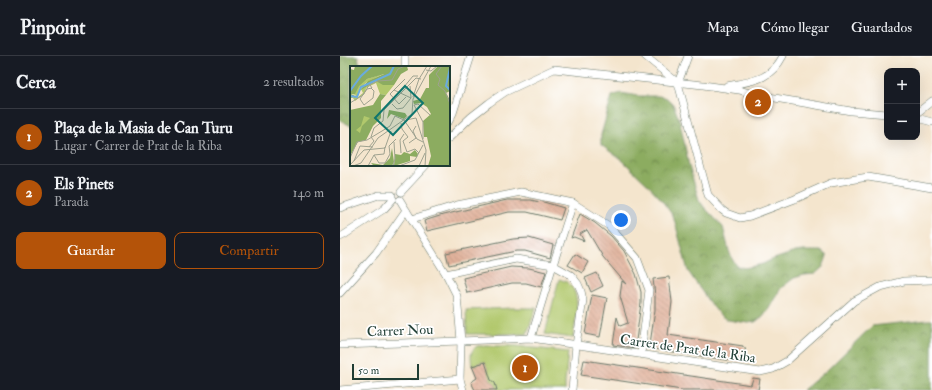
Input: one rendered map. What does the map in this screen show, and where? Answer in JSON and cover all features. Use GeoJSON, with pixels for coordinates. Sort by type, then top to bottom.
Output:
{"type":"FeatureCollection","features":[{"type":"Feature","properties":{"kind":"street"},"geometry":{"type":"LineString","coordinates":[[404,66],[405,56]]}},
{"type":"Feature","properties":{"kind":"street"},"geometry":{"type":"LineString","coordinates":[[450,119],[471,56]]}},
{"type":"Feature","properties":{"kind":"street"},"geometry":{"type":"LineString","coordinates":[[645,56],[678,83]]}},
{"type":"Feature","properties":{"kind":"street"},"geometry":{"type":"LineString","coordinates":[[688,56],[678,83],[708,195],[726,213],[740,218],[750,216],[795,199],[831,183],[868,177],[932,188]]}},
{"type":"Feature","properties":{"kind":"street"},"geometry":{"type":"LineString","coordinates":[[723,87],[762,78],[774,70],[783,56]]}},
{"type":"Feature","properties":{"kind":"street"},"geometry":{"type":"LineString","coordinates":[[450,135],[489,103],[506,92],[554,69],[723,87],[757,95],[852,111],[884,114]]}},
{"type":"Feature","properties":{"kind":"street"},"geometry":{"type":"LineString","coordinates":[[920,111],[932,101]]}},
{"type":"Feature","properties":{"kind":"street"},"geometry":{"type":"LineString","coordinates":[[920,119],[932,122]]}},
{"type":"Feature","properties":{"kind":"street"},"geometry":{"type":"LineString","coordinates":[[340,208],[379,195],[395,198],[402,196],[401,192],[425,166]]}},
{"type":"Feature","properties":{"kind":"street"},"geometry":{"type":"LineString","coordinates":[[412,219],[457,205],[521,192],[573,203],[609,226],[637,258],[649,290],[641,354]]}},
{"type":"Feature","properties":{"kind":"street"},"geometry":{"type":"LineString","coordinates":[[395,198],[412,219],[446,274],[457,296],[461,342],[460,379],[463,390]]}},
{"type":"Feature","properties":{"kind":"street"},"geometry":{"type":"LineString","coordinates":[[340,237],[384,209],[395,198]]}},
{"type":"Feature","properties":{"kind":"street"},"geometry":{"type":"LineString","coordinates":[[532,338],[553,264],[573,203]]}},
{"type":"Feature","properties":{"kind":"street"},"geometry":{"type":"LineString","coordinates":[[340,293],[376,253],[406,210]]}},
{"type":"Feature","properties":{"kind":"street"},"geometry":{"type":"LineString","coordinates":[[446,274],[516,258],[553,264],[571,275],[578,284],[583,300],[576,345],[572,390]]}},
{"type":"Feature","properties":{"kind":"street","name":"Carrer de Prat de la Riba"},"geometry":{"type":"LineString","coordinates":[[461,342],[532,338],[760,372],[772,369],[787,361],[854,301],[861,297],[880,287],[904,281],[932,280]]}},
{"type":"Feature","properties":{"kind":"street","name":"Carrer Nou"},"geometry":{"type":"LineString","coordinates":[[340,345],[461,342]]}},
{"type":"Feature","properties":{"kind":"street"},"geometry":{"type":"LineString","coordinates":[[340,390],[460,379]]}},
{"type":"Feature","properties":{"kind":"green space"},"geometry":{"type":"Polygon","coordinates":[[[340,56],[358,56],[360,66],[350,66],[350,125],[340,120],[340,56]]]}},
{"type":"Feature","properties":{"kind":"green space"},"geometry":{"type":"Polygon","coordinates":[[[621,93],[639,96],[659,96],[667,98],[673,104],[680,122],[689,166],[699,200],[723,227],[729,251],[737,266],[745,268],[763,264],[795,252],[821,251],[827,256],[823,267],[815,274],[794,278],[781,288],[768,310],[755,322],[748,323],[728,320],[721,316],[709,302],[688,271],[675,222],[671,213],[649,186],[622,160],[601,145],[601,135],[612,96],[621,93]]]}},
{"type":"Feature","properties":{"kind":"green space"},"geometry":{"type":"Polygon","coordinates":[[[559,279],[565,281],[573,288],[577,301],[573,338],[545,334],[559,279]]]}},
{"type":"Feature","properties":{"kind":"green space"},"geometry":{"type":"Polygon","coordinates":[[[536,308],[527,334],[467,334],[466,310],[536,308]]]}},
{"type":"Feature","properties":{"kind":"green space"},"geometry":{"type":"Polygon","coordinates":[[[932,320],[932,390],[803,390],[825,372],[872,326],[932,320]]]}},
{"type":"Feature","properties":{"kind":"green space"},"geometry":{"type":"Polygon","coordinates":[[[477,346],[516,346],[568,352],[565,390],[498,390],[495,383],[491,380],[485,362],[472,366],[472,353],[474,348],[477,346]]]}},
{"type":"Feature","properties":{"kind":"building"},"geometry":{"type":"Polygon","coordinates":[[[507,200],[540,201],[564,208],[560,220],[527,212],[509,212],[427,231],[424,221],[507,200]]]}},
{"type":"Feature","properties":{"kind":"building"},"geometry":{"type":"Polygon","coordinates":[[[580,214],[595,223],[611,236],[624,251],[636,274],[641,292],[641,303],[635,348],[613,345],[617,317],[620,326],[628,323],[620,296],[622,281],[626,284],[603,257],[587,230],[580,234],[584,241],[574,237],[571,238],[580,214]]]}},
{"type":"Feature","properties":{"kind":"building"},"geometry":{"type":"Polygon","coordinates":[[[529,238],[553,245],[550,258],[525,251],[516,251],[449,265],[446,253],[513,239],[529,238]]]}},
{"type":"Feature","properties":{"kind":"building"},"geometry":{"type":"Polygon","coordinates":[[[575,254],[588,262],[582,273],[568,265],[575,254]]]}},
{"type":"Feature","properties":{"kind":"building"},"geometry":{"type":"Polygon","coordinates":[[[511,267],[529,268],[546,272],[541,287],[526,283],[512,283],[467,293],[463,278],[511,267]]]}},
{"type":"Feature","properties":{"kind":"building"},"geometry":{"type":"Polygon","coordinates":[[[597,273],[603,286],[591,292],[585,278],[597,273]]]}},
{"type":"Feature","properties":{"kind":"building"},"geometry":{"type":"Polygon","coordinates":[[[669,277],[672,302],[668,335],[743,346],[745,348],[747,362],[653,349],[650,344],[655,310],[653,279],[669,277]]]}},
{"type":"Feature","properties":{"kind":"building"},"geometry":{"type":"Polygon","coordinates":[[[592,295],[607,298],[600,337],[585,334],[592,295]]]}},
{"type":"Feature","properties":{"kind":"building"},"geometry":{"type":"Polygon","coordinates":[[[584,360],[751,385],[753,378],[760,379],[758,390],[682,390],[581,375],[584,360]]]}},
{"type":"Feature","properties":{"kind":"building"},"geometry":{"type":"Polygon","coordinates":[[[485,362],[491,380],[495,383],[497,390],[475,390],[471,382],[477,378],[472,366],[485,362]]]}},
{"type":"Feature","properties":{"kind":"place","name":"Els Pinets"},"geometry":{"type":"Point","coordinates":[758,102]}},
{"type":"Feature","properties":{"kind":"place","name":"Plaça de la Masia de Can Turu"},"geometry":{"type":"Point","coordinates":[525,368]}}]}
